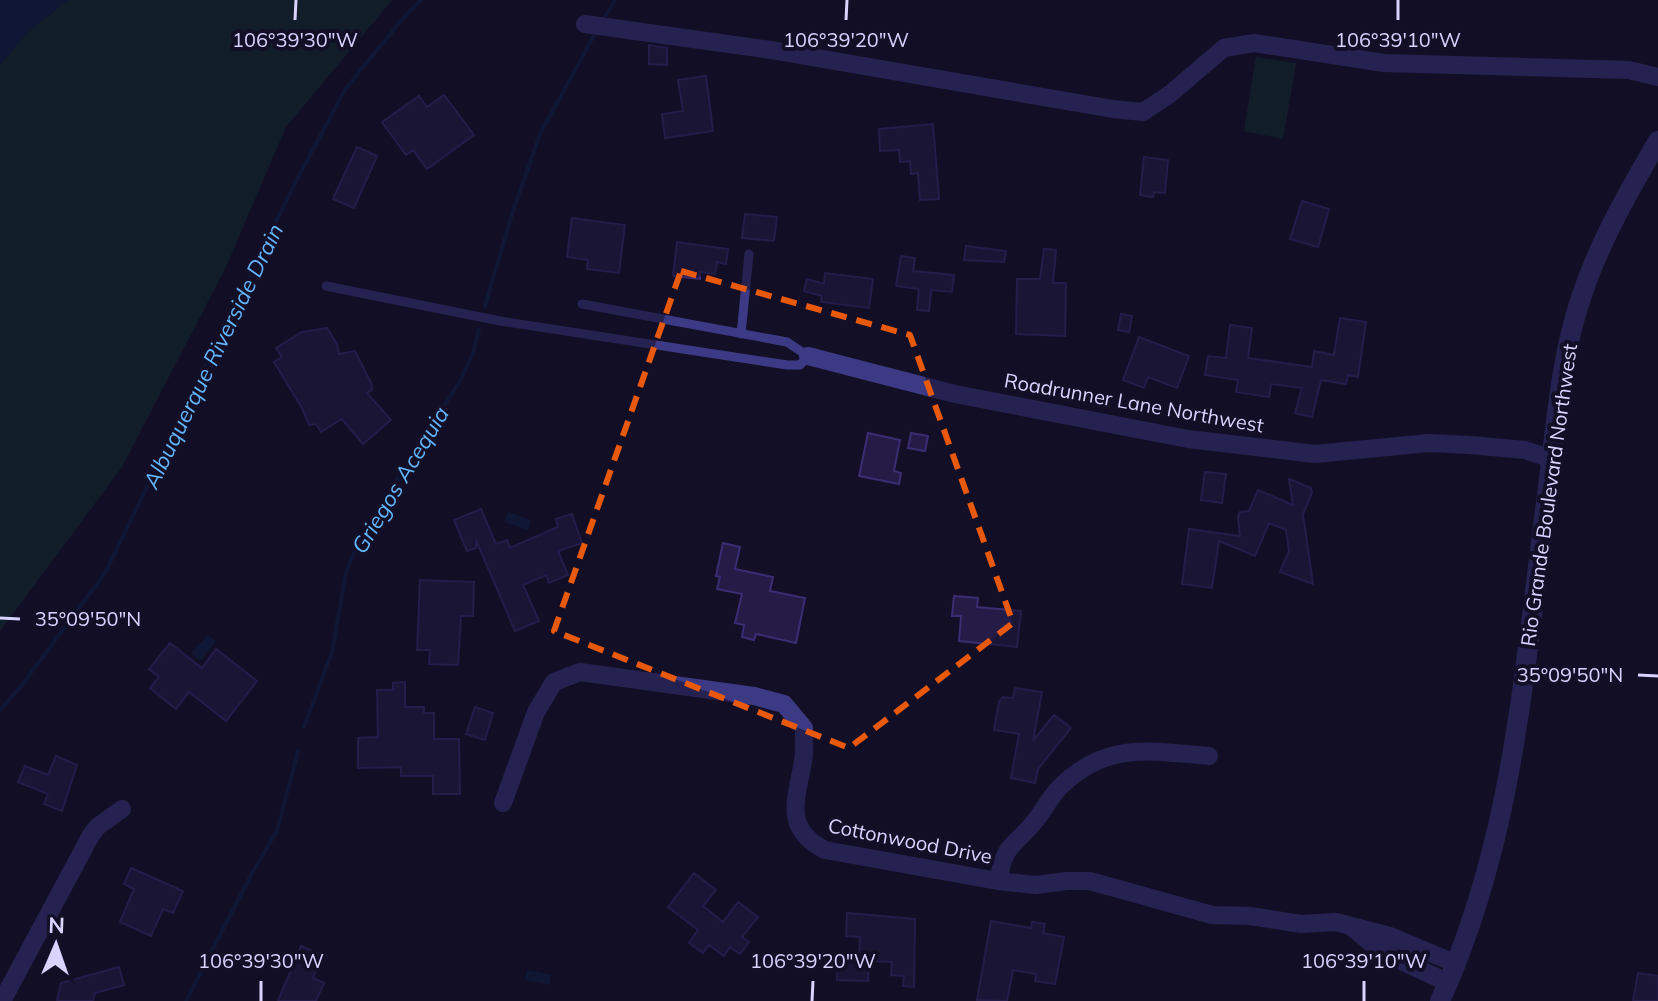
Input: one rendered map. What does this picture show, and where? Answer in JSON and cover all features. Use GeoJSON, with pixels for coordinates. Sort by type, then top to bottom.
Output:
{"type":"FeatureCollection","features":[{"type":"Feature","properties":{"kind":"street"},"geometry":{"type":"LineString","coordinates":[[588,25],[771,50],[1143,112],[1170,94],[1224,48],[1254,43],[1384,63],[1629,70],[1658,77]]}},
{"type":"Feature","properties":{"kind":"street","name":"Rio Grande Boulevard Northwest"},"geometry":{"type":"LineString","coordinates":[[1449,982],[1492,858],[1509,782],[1566,360],[1582,293],[1612,225],[1658,141]]}},
{"type":"Feature","properties":{"kind":"street","name":"Roadrunner Lane Northwest"},"geometry":{"type":"LineString","coordinates":[[808,356],[955,394],[1188,439],[1315,454],[1429,443],[1457,444],[1525,450],[1552,459]]}},
{"type":"Feature","properties":{"kind":"street","name":"Cottonwood Drive"},"geometry":{"type":"LineString","coordinates":[[503,803],[536,712],[554,682],[580,672],[754,696],[784,704],[804,728],[804,758],[794,811],[802,831],[812,843],[835,853],[998,881],[1036,885],[1090,881],[1212,915],[1250,916],[1293,923],[1336,922],[1351,926],[1382,952],[1449,982]]}},
{"type":"Feature","properties":{"kind":"street"},"geometry":{"type":"LineString","coordinates":[[998,881],[1006,849],[1037,819],[1060,787],[1090,763],[1114,753],[1137,750],[1209,756]]}},
{"type":"Feature","properties":{"kind":"street"},"geometry":{"type":"LineString","coordinates":[[2,1001],[90,837],[97,827],[122,809]]}},
{"type":"Feature","properties":{"kind":"lane"},"geometry":{"type":"LineString","coordinates":[[741,334],[749,254]]}},
{"type":"Feature","properties":{"kind":"lane"},"geometry":{"type":"LineString","coordinates":[[326,286],[506,322],[787,365],[800,365],[808,356],[787,342],[582,304]]}},
{"type":"Feature","properties":{"kind":"highlighted area"},"geometry":{"type":"Polygon","coordinates":[[[681,271],[910,335],[1013,623],[849,748],[554,631],[681,271]]]}},
{"type":"Feature","properties":{"kind":"green space"},"geometry":{"type":"Polygon","coordinates":[[[68,0],[392,0],[286,127],[226,267],[122,467],[0,631],[0,65],[30,30],[68,0]]]}},
{"type":"Feature","properties":{"kind":"green space"},"geometry":{"type":"Polygon","coordinates":[[[1256,57],[1296,63],[1283,139],[1244,131],[1256,57]]]}},
{"type":"Feature","properties":{"kind":"water"},"geometry":{"type":"Polygon","coordinates":[[[0,0],[68,0],[30,30],[0,65],[0,0]]]}},
{"type":"Feature","properties":{"kind":"water"},"geometry":{"type":"Polygon","coordinates":[[[508,512],[531,520],[528,530],[504,522],[508,512]]]}},
{"type":"Feature","properties":{"kind":"water"},"geometry":{"type":"Polygon","coordinates":[[[208,635],[216,642],[200,661],[191,653],[208,635]]]}},
{"type":"Feature","properties":{"kind":"water"},"geometry":{"type":"Polygon","coordinates":[[[527,970],[551,975],[549,985],[525,980],[527,970]]]}},
{"type":"Feature","properties":{"kind":"building"},"geometry":{"type":"Polygon","coordinates":[[[649,45],[667,48],[667,65],[649,64],[649,45]]]}},
{"type":"Feature","properties":{"kind":"building"},"geometry":{"type":"Polygon","coordinates":[[[706,76],[713,131],[665,138],[662,114],[683,111],[678,80],[706,76]]]}},
{"type":"Feature","properties":{"kind":"building"},"geometry":{"type":"Polygon","coordinates":[[[444,95],[474,135],[427,169],[413,150],[406,155],[382,122],[419,96],[427,107],[444,95]]]}},
{"type":"Feature","properties":{"kind":"building"},"geometry":{"type":"Polygon","coordinates":[[[933,124],[939,199],[920,200],[918,173],[911,174],[910,161],[900,162],[899,150],[880,151],[879,129],[933,124]]]}},
{"type":"Feature","properties":{"kind":"building"},"geometry":{"type":"Polygon","coordinates":[[[357,147],[377,156],[354,208],[333,199],[357,147]]]}},
{"type":"Feature","properties":{"kind":"building"},"geometry":{"type":"Polygon","coordinates":[[[1144,157],[1168,160],[1165,193],[1154,192],[1153,197],[1140,195],[1144,157]]]}},
{"type":"Feature","properties":{"kind":"building"},"geometry":{"type":"Polygon","coordinates":[[[1302,201],[1329,209],[1318,247],[1290,239],[1302,201]]]}},
{"type":"Feature","properties":{"kind":"building"},"geometry":{"type":"Polygon","coordinates":[[[745,214],[777,217],[774,241],[742,238],[745,214]]]}},
{"type":"Feature","properties":{"kind":"building"},"geometry":{"type":"Polygon","coordinates":[[[572,218],[625,225],[619,273],[587,269],[588,260],[567,257],[572,218]]]}},
{"type":"Feature","properties":{"kind":"building"},"geometry":{"type":"Polygon","coordinates":[[[677,242],[728,249],[726,264],[717,262],[715,274],[700,272],[700,279],[673,276],[677,242]]]}},
{"type":"Feature","properties":{"kind":"building"},"geometry":{"type":"Polygon","coordinates":[[[966,246],[1006,251],[1004,262],[964,260],[966,246]]]}},
{"type":"Feature","properties":{"kind":"building"},"geometry":{"type":"Polygon","coordinates":[[[1044,249],[1056,250],[1053,283],[1066,283],[1065,336],[1016,334],[1017,279],[1040,279],[1044,249]]]}},
{"type":"Feature","properties":{"kind":"building"},"geometry":{"type":"Polygon","coordinates":[[[901,256],[915,258],[913,271],[954,275],[952,292],[931,290],[929,311],[917,310],[919,289],[896,286],[901,256]]]}},
{"type":"Feature","properties":{"kind":"building"},"geometry":{"type":"Polygon","coordinates":[[[825,273],[873,279],[869,308],[821,302],[822,296],[804,291],[807,279],[824,284],[825,273]]]}},
{"type":"Feature","properties":{"kind":"building"},"geometry":{"type":"Polygon","coordinates":[[[1121,314],[1132,316],[1129,332],[1118,330],[1121,314]]]}},
{"type":"Feature","properties":{"kind":"building"},"geometry":{"type":"Polygon","coordinates":[[[1340,318],[1366,322],[1358,377],[1348,375],[1346,384],[1321,380],[1312,417],[1295,413],[1302,388],[1271,384],[1269,397],[1236,392],[1238,380],[1205,375],[1208,356],[1226,358],[1230,325],[1252,328],[1248,358],[1312,367],[1314,351],[1334,355],[1340,318]]]}},
{"type":"Feature","properties":{"kind":"building"},"geometry":{"type":"Polygon","coordinates":[[[327,328],[339,354],[355,351],[371,383],[372,390],[367,393],[391,420],[363,444],[342,419],[321,432],[316,424],[309,425],[274,362],[282,357],[276,348],[302,332],[327,328]]]}},
{"type":"Feature","properties":{"kind":"building"},"geometry":{"type":"Polygon","coordinates":[[[1139,337],[1189,356],[1177,388],[1148,377],[1144,388],[1123,380],[1139,337]]]}},
{"type":"Feature","properties":{"kind":"building"},"geometry":{"type":"Polygon","coordinates":[[[868,433],[900,440],[894,471],[901,473],[899,484],[859,476],[868,433]]]}},
{"type":"Feature","properties":{"kind":"building"},"geometry":{"type":"Polygon","coordinates":[[[911,433],[928,436],[925,451],[908,448],[911,433]]]}},
{"type":"Feature","properties":{"kind":"building"},"geometry":{"type":"Polygon","coordinates":[[[1205,472],[1226,474],[1222,503],[1201,500],[1205,472]]]}},
{"type":"Feature","properties":{"kind":"building"},"geometry":{"type":"Polygon","coordinates":[[[1289,479],[1311,488],[1312,493],[1303,514],[1313,584],[1280,572],[1289,551],[1286,530],[1269,523],[1255,556],[1219,541],[1212,588],[1182,584],[1189,529],[1240,536],[1238,517],[1240,512],[1249,511],[1258,490],[1293,505],[1289,479]]]}},
{"type":"Feature","properties":{"kind":"building"},"geometry":{"type":"Polygon","coordinates":[[[481,509],[496,544],[507,540],[510,548],[558,527],[556,519],[572,514],[582,543],[558,551],[568,575],[549,583],[546,575],[523,585],[539,621],[515,631],[476,540],[476,548],[467,551],[454,520],[481,509]]]}},
{"type":"Feature","properties":{"kind":"building"},"geometry":{"type":"Polygon","coordinates":[[[723,543],[740,547],[735,569],[773,577],[770,591],[805,598],[796,643],[756,634],[754,640],[742,637],[744,625],[735,623],[742,594],[717,589],[720,577],[716,576],[723,543]]]}},
{"type":"Feature","properties":{"kind":"building"},"geometry":{"type":"Polygon","coordinates":[[[420,580],[474,582],[473,616],[461,616],[458,665],[429,664],[430,650],[417,650],[420,580]]]}},
{"type":"Feature","properties":{"kind":"building"},"geometry":{"type":"Polygon","coordinates":[[[954,596],[978,598],[977,607],[1021,611],[1017,647],[959,641],[961,616],[952,616],[954,596]]]}},
{"type":"Feature","properties":{"kind":"building"},"geometry":{"type":"Polygon","coordinates":[[[170,643],[202,668],[216,649],[257,681],[226,721],[189,692],[176,709],[150,688],[159,677],[149,669],[170,643]]]}},
{"type":"Feature","properties":{"kind":"building"},"geometry":{"type":"Polygon","coordinates":[[[405,682],[405,707],[424,707],[424,713],[434,713],[434,739],[459,739],[460,794],[433,794],[433,776],[401,776],[401,767],[358,768],[358,738],[378,737],[377,690],[393,690],[393,683],[405,682]]]}},
{"type":"Feature","properties":{"kind":"building"},"geometry":{"type":"Polygon","coordinates":[[[1015,688],[1042,692],[1033,741],[1054,715],[1071,728],[1038,769],[1035,783],[1011,778],[1019,734],[994,730],[999,702],[1003,697],[1013,698],[1015,688]]]}},
{"type":"Feature","properties":{"kind":"building"},"geometry":{"type":"Polygon","coordinates":[[[475,707],[493,713],[485,740],[466,734],[475,707]]]}},
{"type":"Feature","properties":{"kind":"building"},"geometry":{"type":"Polygon","coordinates":[[[56,756],[77,765],[62,811],[44,804],[48,794],[18,782],[25,766],[48,775],[56,756]]]}},
{"type":"Feature","properties":{"kind":"building"},"geometry":{"type":"Polygon","coordinates":[[[131,868],[183,891],[173,913],[163,909],[151,936],[120,922],[134,889],[124,884],[131,868]]]}},
{"type":"Feature","properties":{"kind":"building"},"geometry":{"type":"Polygon","coordinates":[[[694,873],[716,890],[703,906],[723,922],[738,902],[758,917],[742,937],[749,942],[740,954],[730,947],[724,956],[709,945],[703,953],[689,943],[698,930],[668,907],[694,873]]]}},
{"type":"Feature","properties":{"kind":"building"},"geometry":{"type":"Polygon","coordinates":[[[847,913],[915,919],[914,987],[903,986],[904,976],[891,975],[892,962],[869,961],[868,981],[837,980],[838,958],[859,960],[860,937],[846,936],[847,913]]]}},
{"type":"Feature","properties":{"kind":"building"},"geometry":{"type":"Polygon","coordinates":[[[991,921],[1031,928],[1032,922],[1045,924],[1043,933],[1064,937],[1055,984],[1035,981],[1036,974],[1013,970],[1007,1001],[977,1000],[991,921]]]}},
{"type":"Feature","properties":{"kind":"building"},"geometry":{"type":"Polygon","coordinates":[[[301,946],[322,955],[313,978],[324,983],[316,1001],[278,1001],[301,946]]]}},
{"type":"Feature","properties":{"kind":"building"},"geometry":{"type":"Polygon","coordinates":[[[119,967],[124,985],[95,993],[93,1001],[57,1001],[61,983],[119,967]]]}},
{"type":"Feature","properties":{"kind":"building"},"geometry":{"type":"Polygon","coordinates":[[[1638,973],[1658,976],[1658,1001],[1633,1001],[1638,973]]]}},
{"type":"Feature","properties":{"kind":"waterway","name":"Albuquerque Riverside Drain"},"geometry":{"type":"LineString","coordinates":[[0,710],[105,573],[295,183],[346,88],[421,0]]}},
{"type":"Feature","properties":{"kind":"waterway","name":"Griegos Acequia"},"geometry":{"type":"LineString","coordinates":[[602,22],[615,0]]}},
{"type":"Feature","properties":{"kind":"waterway","name":"Griegos Acequia"},"geometry":{"type":"LineString","coordinates":[[485,306],[540,134],[597,30]]}},
{"type":"Feature","properties":{"kind":"waterway","name":"Griegos Acequia"},"geometry":{"type":"LineString","coordinates":[[304,727],[332,652],[346,572],[361,536],[460,381],[473,353],[479,329]]}},
{"type":"Feature","properties":{"kind":"waterway","name":"Griegos Acequia"},"geometry":{"type":"LineString","coordinates":[[186,1001],[277,831],[298,751]]}}]}
